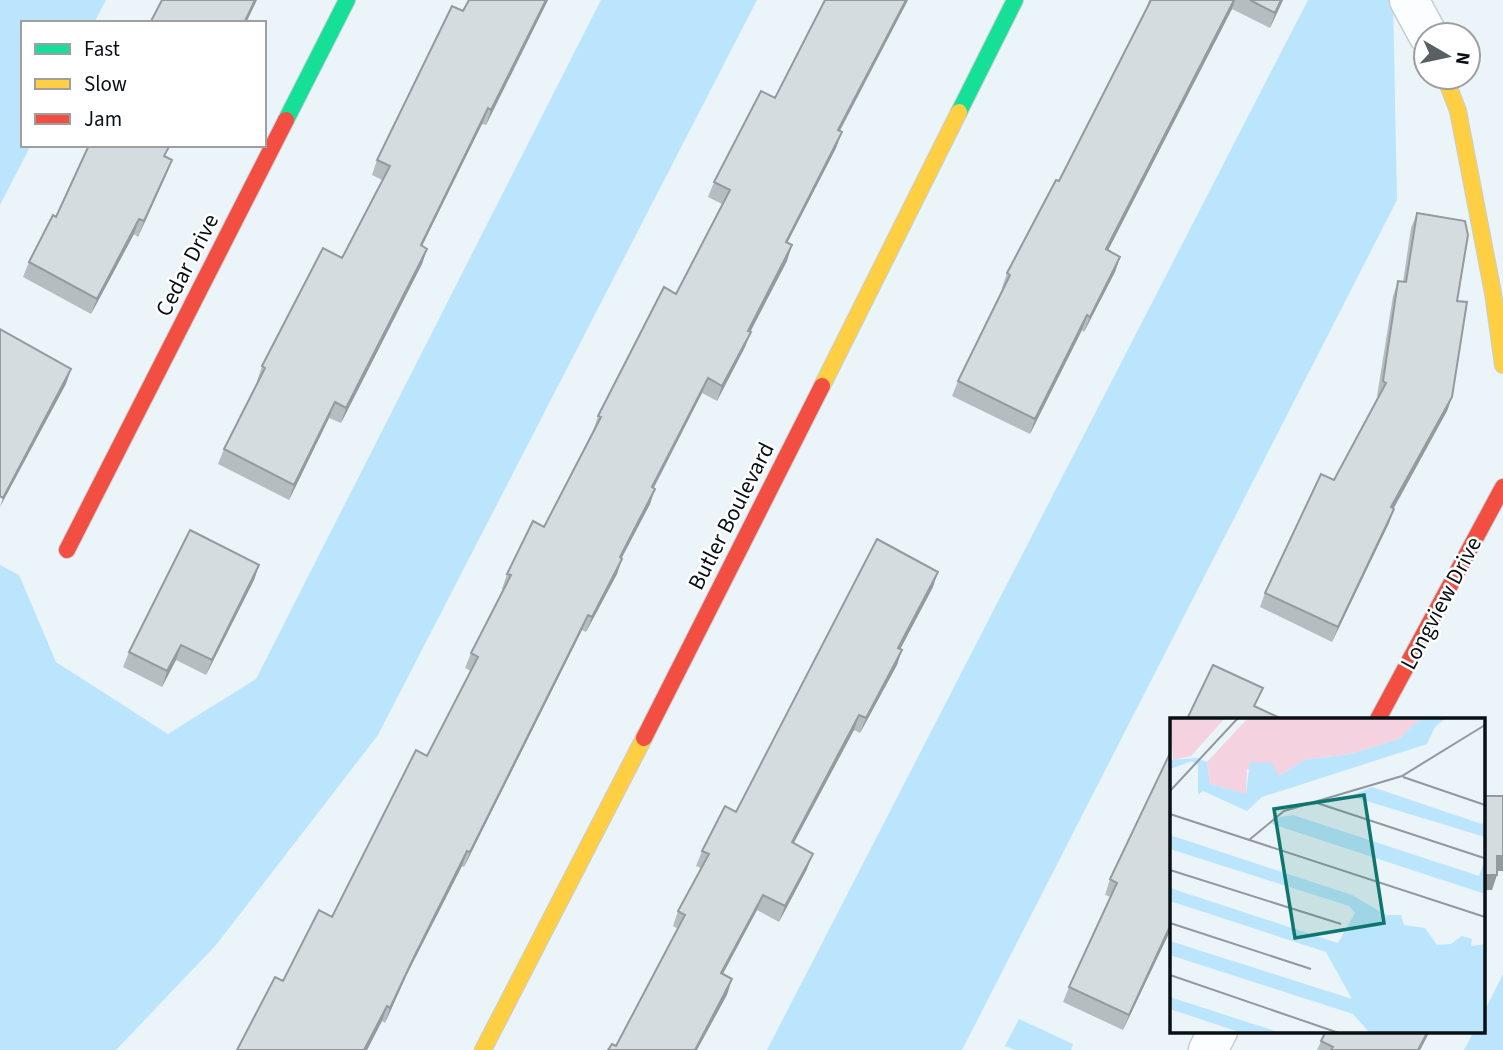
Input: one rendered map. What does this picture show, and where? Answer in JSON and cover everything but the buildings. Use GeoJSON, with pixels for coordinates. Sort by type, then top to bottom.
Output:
{"type":"FeatureCollection","features":[{"type":"Feature","properties":{"kind":"street","name":"Cedar Drive"},"geometry":{"type":"LineString","coordinates":[[66,550],[347,0]]}},
{"type":"Feature","properties":{"kind":"street","name":"Butler Boulevard"},"geometry":{"type":"LineString","coordinates":[[483,1050],[707,615],[1015,0]]}},
{"type":"Feature","properties":{"kind":"street"},"geometry":{"type":"LineString","coordinates":[[1409,0],[1420,21]]}},
{"type":"Feature","properties":{"kind":"street"},"geometry":{"type":"LineString","coordinates":[[1450,91],[1461,124],[1493,293],[1503,365]]}},
{"type":"Feature","properties":{"kind":"street","name":"Longview Drive"},"geometry":{"type":"LineString","coordinates":[[1379,718],[1503,487]]}},
{"type":"Feature","properties":{"kind":"street"},"geometry":{"type":"LineString","coordinates":[[1208,1050],[1217,1032]]}},
{"type":"Feature","properties":{"kind":"water"},"geometry":{"type":"Polygon","coordinates":[[[0,0],[106,0],[95,21],[21,21],[21,147],[30,147],[0,205],[0,0]]]}},
{"type":"Feature","properties":{"kind":"water"},"geometry":{"type":"Polygon","coordinates":[[[601,0],[757,0],[378,735],[216,945],[116,1050],[0,1050],[0,565],[19,575],[56,662],[168,734],[256,679],[601,0]]]}},
{"type":"Feature","properties":{"kind":"water"},"geometry":{"type":"Polygon","coordinates":[[[1308,0],[1393,0],[1397,200],[962,1050],[767,1050],[1308,0]]]}},
{"type":"Feature","properties":{"kind":"water"},"geometry":{"type":"Polygon","coordinates":[[[1503,974],[1503,1050],[1464,1050],[1473,1032],[1486,1032],[1486,1008],[1503,974]]]}},
{"type":"Feature","properties":{"kind":"water"},"geometry":{"type":"Polygon","coordinates":[[[1019,1019],[1073,1044],[1071,1050],[1015,1050],[1005,1046],[1019,1019]]]}},
{"type":"Feature","properties":{"kind":"traffic: fast"},"geometry":{"type":"LineString","coordinates":[[286,120],[347,0]]}},
{"type":"Feature","properties":{"kind":"traffic: fast"},"geometry":{"type":"LineString","coordinates":[[959,112],[1015,0]]}},
{"type":"Feature","properties":{"kind":"traffic: slow"},"geometry":{"type":"LineString","coordinates":[[1450,91],[1458,111],[1493,293],[1503,365]]}},
{"type":"Feature","properties":{"kind":"traffic: slow"},"geometry":{"type":"LineString","coordinates":[[822,386],[959,112]]}},
{"type":"Feature","properties":{"kind":"traffic: slow"},"geometry":{"type":"LineString","coordinates":[[483,1050],[644,738]]}},
{"type":"Feature","properties":{"kind":"traffic: jam"},"geometry":{"type":"LineString","coordinates":[[67,550],[286,120]]}},
{"type":"Feature","properties":{"kind":"traffic: jam"},"geometry":{"type":"LineString","coordinates":[[644,738],[822,386]]}},
{"type":"Feature","properties":{"kind":"traffic: jam"},"geometry":{"type":"LineString","coordinates":[[1379,718],[1503,487]]}}]}
